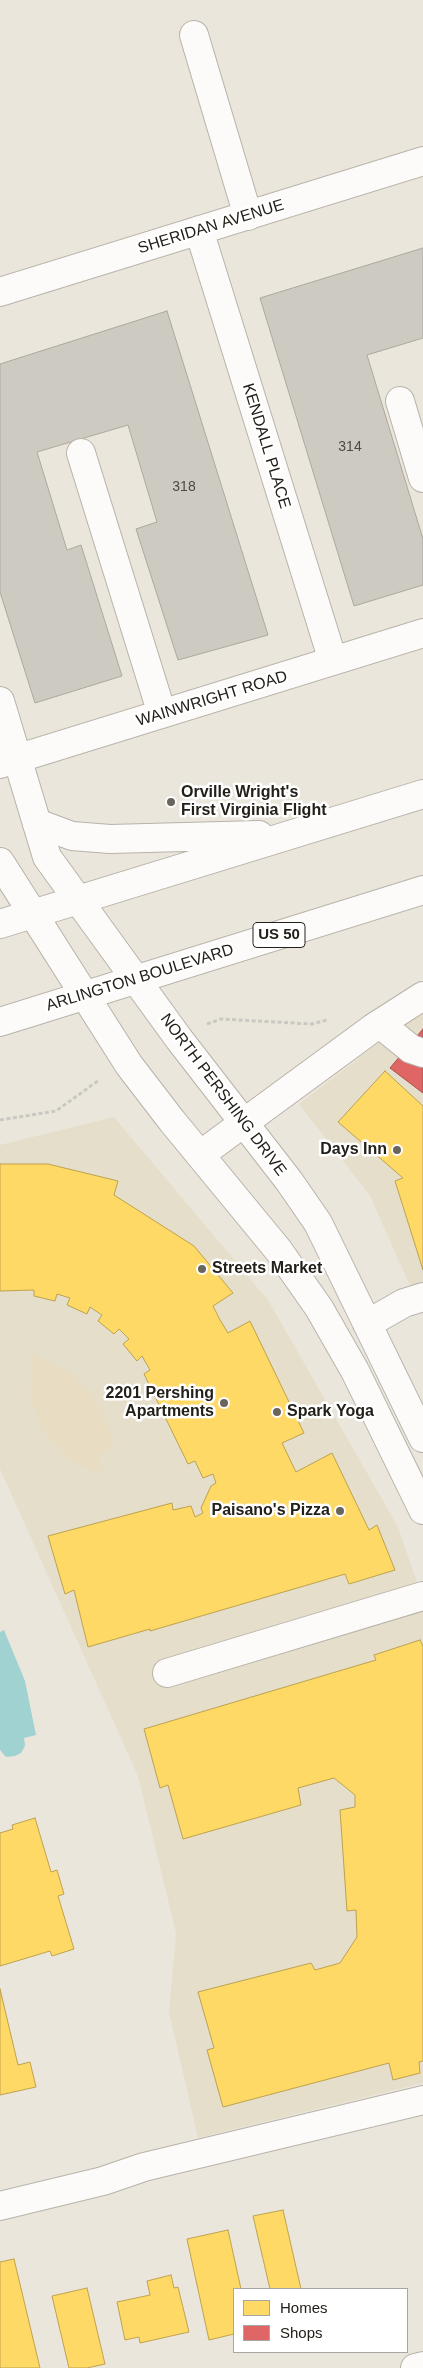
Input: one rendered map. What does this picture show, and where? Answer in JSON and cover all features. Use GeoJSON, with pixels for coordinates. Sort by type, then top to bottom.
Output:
{"type":"FeatureCollection","features":[{"type":"Feature","properties":{"kind":"main road"},"geometry":{"type":"LineString","coordinates":[[194,35],[248,216]]}},
{"type":"Feature","properties":{"kind":"main road","name":"SHERIDAN AVENUE"},"geometry":{"type":"LineString","coordinates":[[0,292],[423,161]]}},
{"type":"Feature","properties":{"kind":"main road","name":"KENDALL PLACE"},"geometry":{"type":"LineString","coordinates":[[199,230],[333,662]]}},
{"type":"Feature","properties":{"kind":"main road"},"geometry":{"type":"LineString","coordinates":[[400,401],[423,478]]}},
{"type":"Feature","properties":{"kind":"main road"},"geometry":{"type":"LineString","coordinates":[[81,453],[162,714]]}},
{"type":"Feature","properties":{"kind":"main road","name":"WAINWRIGHT ROAD"},"geometry":{"type":"LineString","coordinates":[[8,761],[423,633]]}},
{"type":"Feature","properties":{"kind":"main road","name":"NORTH PERSHING DRIVE"},"geometry":{"type":"LineString","coordinates":[[0,701],[8,761],[37,823],[47,857],[243,1123],[289,1181],[318,1224],[423,1438]]}},
{"type":"Feature","properties":{"kind":"main road"},"geometry":{"type":"LineString","coordinates":[[0,924],[423,794]]}},
{"type":"Feature","properties":{"kind":"main road"},"geometry":{"type":"LineString","coordinates":[[37,823],[72,836],[110,839],[293,834]]}},
{"type":"Feature","properties":{"kind":"main road"},"geometry":{"type":"LineString","coordinates":[[0,862],[129,1065],[279,1251],[319,1308],[355,1371],[423,1510]]}},
{"type":"Feature","properties":{"kind":"main road","name":"ARLINGTON BOULEVARD"},"geometry":{"type":"LineString","coordinates":[[0,1022],[423,890]]}},
{"type":"Feature","properties":{"kind":"main road"},"geometry":{"type":"LineString","coordinates":[[200,1155],[380,1024],[423,996]]}},
{"type":"Feature","properties":{"kind":"main road"},"geometry":{"type":"LineString","coordinates":[[380,1024],[411,1049],[423,1053]]}},
{"type":"Feature","properties":{"kind":"main road"},"geometry":{"type":"LineString","coordinates":[[367,1324],[404,1303],[423,1297]]}},
{"type":"Feature","properties":{"kind":"main road"},"geometry":{"type":"LineString","coordinates":[[167,1673],[423,1596]]}},
{"type":"Feature","properties":{"kind":"main road"},"geometry":{"type":"LineString","coordinates":[[0,2206],[103,2182],[144,2167],[423,2100]]}},
{"type":"Feature","properties":{"kind":"main road"},"geometry":{"type":"LineString","coordinates":[[415,2368],[423,2366]]}},
{"type":"Feature","properties":{"kind":"path"},"geometry":{"type":"LineString","coordinates":[[207,1024],[221,1019],[312,1024],[331,1018]]}},
{"type":"Feature","properties":{"kind":"path"},"geometry":{"type":"LineString","coordinates":[[0,1120],[56,1111],[100,1080]]}},
{"type":"Feature","properties":{"kind":"shaded area"},"geometry":{"type":"Polygon","coordinates":[[[423,1009],[423,1315],[370,1196],[299,1104],[423,1009]]]}},
{"type":"Feature","properties":{"kind":"shaded area"},"geometry":{"type":"Polygon","coordinates":[[[114,1117],[268,1300],[398,1527],[423,1600],[423,2083],[198,2138],[169,2012],[176,1933],[138,1776],[0,1469],[0,1145],[114,1117]]]}},
{"type":"Feature","properties":{"kind":"shaded area"},"geometry":{"type":"Polygon","coordinates":[[[33,1353],[70,1373],[96,1399],[110,1431],[113,1448],[102,1451],[100,1455],[99,1462],[102,1470],[92,1470],[81,1466],[69,1459],[47,1438],[30,1395],[33,1353]]]}},
{"type":"Feature","properties":{"kind":"water"},"geometry":{"type":"Polygon","coordinates":[[[4,1630],[25,1681],[36,1735],[24,1738],[25,1746],[21,1753],[6,1757],[0,1750],[0,1632],[4,1630]]]}},
{"type":"Feature","properties":{"kind":"building: Homes","name":"Days Inn"},"geometry":{"type":"Polygon","coordinates":[[[385,1071],[423,1106],[423,1270],[395,1181],[403,1178],[338,1122],[385,1071]]]}},
{"type":"Feature","properties":{"kind":"building: Homes","name":"2201 Pershing Apartments"},"geometry":{"type":"Polygon","coordinates":[[[0,1164],[48,1164],[118,1181],[114,1195],[194,1246],[233,1293],[213,1306],[220,1320],[228,1333],[250,1321],[304,1433],[282,1443],[296,1472],[332,1453],[369,1530],[377,1525],[395,1570],[349,1584],[345,1574],[150,1631],[150,1629],[88,1647],[74,1590],[65,1594],[48,1536],[172,1503],[173,1510],[191,1506],[195,1517],[203,1513],[201,1508],[211,1486],[216,1483],[213,1474],[203,1478],[195,1461],[188,1464],[144,1374],[150,1370],[142,1356],[137,1361],[123,1344],[129,1339],[119,1329],[114,1334],[98,1321],[102,1315],[90,1307],[87,1314],[67,1305],[70,1298],[57,1294],[55,1301],[34,1296],[34,1290],[0,1291],[0,1164]]]}},
{"type":"Feature","properties":{"kind":"building: Homes"},"geometry":{"type":"Polygon","coordinates":[[[420,1640],[423,1646],[423,2061],[419,2062],[420,2073],[393,2080],[389,2063],[223,2107],[207,2050],[214,2048],[198,1992],[311,1963],[315,1970],[340,1963],[357,1937],[356,1910],[347,1911],[340,1810],[355,1807],[355,1795],[334,1778],[298,1788],[301,1805],[183,1839],[168,1785],[160,1788],[144,1729],[376,1660],[374,1655],[420,1640]]]}},
{"type":"Feature","properties":{"kind":"building: Homes"},"geometry":{"type":"Polygon","coordinates":[[[35,1818],[51,1872],[57,1870],[64,1894],[58,1896],[74,1949],[52,1956],[50,1951],[0,1966],[0,1833],[13,1829],[12,1825],[35,1818]]]}},
{"type":"Feature","properties":{"kind":"building: Homes"},"geometry":{"type":"Polygon","coordinates":[[[0,1989],[18,2065],[30,2062],[36,2087],[0,2095],[0,1989]]]}},
{"type":"Feature","properties":{"kind":"building: Homes"},"geometry":{"type":"Polygon","coordinates":[[[283,2210],[301,2288],[270,2288],[253,2216],[283,2210]]]}},
{"type":"Feature","properties":{"kind":"building: Homes"},"geometry":{"type":"Polygon","coordinates":[[[228,2230],[241,2288],[233,2288],[233,2334],[209,2340],[187,2239],[228,2230]]]}},
{"type":"Feature","properties":{"kind":"building: Homes"},"geometry":{"type":"Polygon","coordinates":[[[14,2259],[40,2368],[0,2368],[0,2262],[14,2259]]]}},
{"type":"Feature","properties":{"kind":"building: Homes"},"geometry":{"type":"Polygon","coordinates":[[[171,2275],[174,2288],[178,2287],[189,2332],[140,2343],[139,2337],[125,2340],[117,2302],[150,2295],[147,2281],[171,2275]]]}},
{"type":"Feature","properties":{"kind":"building: Homes"},"geometry":{"type":"Polygon","coordinates":[[[87,2288],[105,2364],[87,2368],[69,2368],[52,2296],[87,2288]]]}},
{"type":"Feature","properties":{"kind":"building: Shops"},"geometry":{"type":"Polygon","coordinates":[[[423,1029],[423,1093],[390,1068],[423,1029]]]}},
{"type":"Feature","properties":{"kind":"building: Other"},"geometry":{"type":"Polygon","coordinates":[[[423,248],[423,338],[367,355],[423,539],[423,585],[354,606],[260,298],[423,248]]]}},
{"type":"Feature","properties":{"kind":"building: Other"},"geometry":{"type":"Polygon","coordinates":[[[167,311],[268,635],[178,660],[136,529],[157,522],[128,425],[37,452],[67,550],[81,545],[122,676],[35,703],[0,592],[0,364],[167,311]]]}},
{"type":"Feature","properties":{"kind":"place","name":"Orville Wright's First Virginia Flight"},"geometry":{"type":"Point","coordinates":[171,802]}},
{"type":"Feature","properties":{"kind":"place","name":"Days Inn"},"geometry":{"type":"Point","coordinates":[397,1150]}},
{"type":"Feature","properties":{"kind":"place","name":"Streets Market"},"geometry":{"type":"Point","coordinates":[202,1269]}},
{"type":"Feature","properties":{"kind":"place","name":"2201 Pershing Apartments"},"geometry":{"type":"Point","coordinates":[224,1403]}},
{"type":"Feature","properties":{"kind":"place","name":"Spark Yoga"},"geometry":{"type":"Point","coordinates":[277,1412]}},
{"type":"Feature","properties":{"kind":"place","name":"Paisano's Pizza"},"geometry":{"type":"Point","coordinates":[340,1511]}}]}
